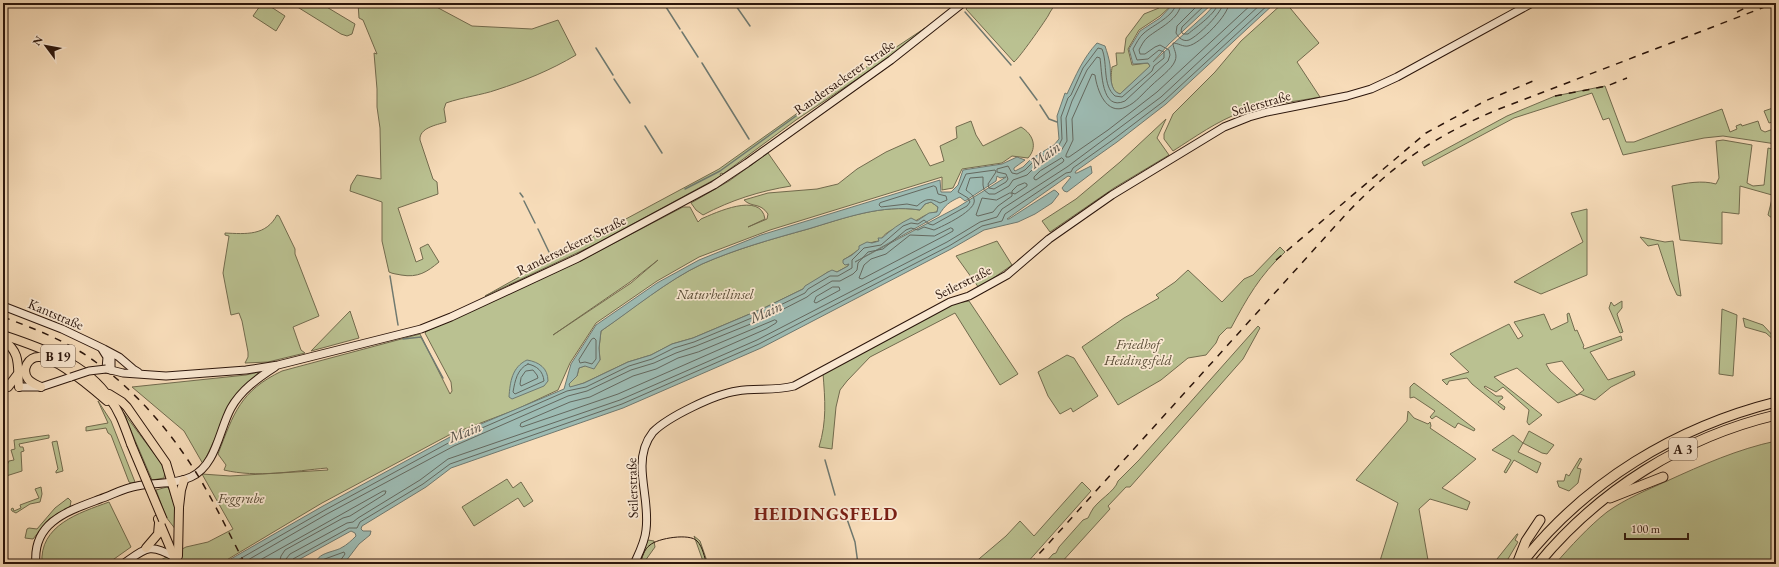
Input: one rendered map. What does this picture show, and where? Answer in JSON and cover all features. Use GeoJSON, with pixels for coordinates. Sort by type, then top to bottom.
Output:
{"type":"FeatureCollection","features":[{"type":"Feature","properties":{"kind":"highway","name":"A 3"},"geometry":{"type":"LineString","coordinates":[[1521,564],[1579,503],[1638,459],[1677,437],[1704,425],[1732,414],[1776,402]]}},
{"type":"Feature","properties":{"kind":"highway","name":"A 3"},"geometry":{"type":"LineString","coordinates":[[1538,564],[1572,527],[1600,503],[1637,475],[1681,449],[1734,427],[1776,414]]}},
{"type":"Feature","properties":{"kind":"highway"},"geometry":{"type":"LineString","coordinates":[[1600,503],[1663,478]]}},
{"type":"Feature","properties":{"kind":"highway"},"geometry":{"type":"LineString","coordinates":[[1517,564],[1526,541],[1540,520]]}},
{"type":"Feature","properties":{"kind":"main road","name":"Randersackerer Straße"},"geometry":{"type":"LineString","coordinates":[[19,387],[41,387],[89,371],[109,369],[166,376],[246,370],[278,365],[420,329],[451,317],[578,258],[680,204],[747,163],[892,60],[963,3]]}},
{"type":"Feature","properties":{"kind":"main road","name":"Seilerstraße"},"geometry":{"type":"LineString","coordinates":[[634,564],[645,538],[647,518],[642,466],[644,450],[648,439],[660,427],[707,399],[720,394],[737,391],[779,389],[794,386],[950,302],[974,294],[1007,275],[1049,239],[1112,195],[1224,128],[1249,117],[1267,112],[1347,96],[1371,89],[1393,79],[1532,3]]}},
{"type":"Feature","properties":{"kind":"main road","name":"Kantstraße"},"geometry":{"type":"LineString","coordinates":[[3,306],[62,329],[98,346],[119,357],[133,369],[140,372]]}},
{"type":"Feature","properties":{"kind":"main road","name":"B 19"},"geometry":{"type":"LineString","coordinates":[[3,335],[30,344],[77,367],[95,381],[99,393],[115,406],[159,522],[178,560]]}},
{"type":"Feature","properties":{"kind":"main road"},"geometry":{"type":"LineString","coordinates":[[3,340],[11,345],[16,354],[19,387]]}},
{"type":"Feature","properties":{"kind":"main road","name":"B 19"},"geometry":{"type":"LineString","coordinates":[[3,340],[34,350],[72,369],[88,380],[107,401],[130,445],[178,560]]}},
{"type":"Feature","properties":{"kind":"main road"},"geometry":{"type":"LineString","coordinates":[[98,346],[107,357],[109,369]]}},
{"type":"Feature","properties":{"kind":"main road"},"geometry":{"type":"LineString","coordinates":[[109,369],[111,354]]}},
{"type":"Feature","properties":{"kind":"main road"},"geometry":{"type":"LineString","coordinates":[[41,387],[31,382],[26,376],[26,367],[31,359],[34,358],[45,359],[63,368],[87,384],[107,401]]}},
{"type":"Feature","properties":{"kind":"main road"},"geometry":{"type":"LineString","coordinates":[[36,564],[36,551],[40,539],[49,524],[58,517],[135,486],[184,480],[201,472],[212,452],[230,409],[239,396],[258,378],[278,365]]}},
{"type":"Feature","properties":{"kind":"main road"},"geometry":{"type":"LineString","coordinates":[[8,387],[17,375]]}},
{"type":"Feature","properties":{"kind":"main road"},"geometry":{"type":"LineString","coordinates":[[99,393],[122,402],[166,463],[179,507]]}},
{"type":"Feature","properties":{"kind":"main road"},"geometry":{"type":"LineString","coordinates":[[146,548],[161,550],[178,560],[179,507],[184,480]]}},
{"type":"Feature","properties":{"kind":"main road"},"geometry":{"type":"LineString","coordinates":[[123,564],[146,548],[158,534],[159,522]]}},
{"type":"Feature","properties":{"kind":"green space"},"geometry":{"type":"Polygon","coordinates":[[[262,3],[265,3],[285,16],[276,31],[253,16],[262,3]]]}},
{"type":"Feature","properties":{"kind":"green space"},"geometry":{"type":"Polygon","coordinates":[[[291,3],[320,3],[355,24],[352,34],[347,36],[341,34],[291,3]]]}},
{"type":"Feature","properties":{"kind":"green space"},"geometry":{"type":"Polygon","coordinates":[[[358,3],[429,3],[472,26],[532,29],[558,20],[576,55],[537,75],[517,83],[491,92],[446,103],[444,109],[446,122],[433,126],[422,133],[420,140],[433,179],[437,182],[438,194],[398,208],[416,262],[423,259],[420,248],[428,244],[439,262],[430,269],[417,275],[407,276],[389,272],[382,241],[382,202],[350,191],[351,185],[357,175],[381,179],[380,128],[377,107],[374,53],[377,54],[363,20],[359,18],[358,3]]]}},
{"type":"Feature","properties":{"kind":"green space"},"geometry":{"type":"Polygon","coordinates":[[[971,3],[1058,3],[1052,9],[1014,62],[966,9],[971,3]]]}},
{"type":"Feature","properties":{"kind":"green space"},"geometry":{"type":"Polygon","coordinates":[[[1163,3],[1174,3],[1160,16],[1139,30],[1128,49],[1132,65],[1148,63],[1150,66],[1149,68],[1120,94],[1116,92],[1112,87],[1111,79],[1112,67],[1117,65],[1116,53],[1124,53],[1126,38],[1144,14],[1159,8],[1163,3]]]}},
{"type":"Feature","properties":{"kind":"green space"},"geometry":{"type":"Polygon","coordinates":[[[1283,3],[1286,3],[1319,43],[1297,62],[1320,97],[1271,105],[1242,112],[1215,125],[1173,151],[1164,139],[1164,134],[1173,114],[1215,72],[1241,41],[1283,3]]]}},
{"type":"Feature","properties":{"kind":"green space"},"geometry":{"type":"Polygon","coordinates":[[[925,28],[890,57],[796,120],[723,174],[720,174],[721,176],[596,244],[485,296],[719,169],[806,107],[925,28]]]}},
{"type":"Feature","properties":{"kind":"green space"},"geometry":{"type":"Polygon","coordinates":[[[1605,86],[1626,142],[1634,142],[1722,109],[1730,132],[1737,129],[1736,126],[1741,124],[1742,126],[1758,121],[1761,130],[1765,132],[1776,128],[1776,144],[1723,136],[1704,138],[1623,155],[1609,118],[1603,120],[1592,93],[1514,118],[1424,166],[1422,162],[1507,116],[1555,96],[1605,86]]]}},
{"type":"Feature","properties":{"kind":"green space"},"geometry":{"type":"Polygon","coordinates":[[[1776,107],[1776,121],[1769,123],[1764,111],[1776,107]]]}},
{"type":"Feature","properties":{"kind":"green space"},"geometry":{"type":"Polygon","coordinates":[[[1166,119],[1157,138],[1169,155],[1114,188],[1050,232],[1042,221],[1076,199],[1120,162],[1166,119]]]}},
{"type":"Feature","properties":{"kind":"green space","name":"Feggrube"},"geometry":{"type":"Polygon","coordinates":[[[971,121],[976,135],[983,146],[1021,127],[1029,133],[1033,141],[1033,150],[1028,158],[1012,156],[1002,163],[962,169],[953,188],[942,190],[942,177],[770,230],[699,257],[657,281],[596,323],[570,363],[558,390],[515,410],[449,435],[322,503],[220,564],[153,564],[186,547],[208,542],[233,529],[202,474],[230,476],[328,470],[327,468],[262,474],[224,470],[226,465],[218,454],[234,415],[248,395],[268,379],[282,371],[420,334],[450,394],[452,391],[451,382],[425,333],[427,331],[580,261],[683,207],[690,207],[698,222],[701,219],[726,209],[737,206],[755,206],[762,211],[765,219],[748,227],[767,219],[768,214],[759,206],[750,204],[744,200],[768,193],[817,189],[838,184],[857,169],[886,152],[915,139],[930,166],[944,161],[940,146],[957,138],[956,127],[971,121]],[[658,260],[630,282],[553,335],[631,283],[658,260]]]}},
{"type":"Feature","properties":{"kind":"green space"},"geometry":{"type":"Polygon","coordinates":[[[1723,140],[1752,145],[1747,183],[1753,186],[1764,185],[1768,148],[1776,150],[1772,195],[1740,186],[1739,214],[1722,212],[1722,244],[1680,240],[1672,186],[1700,182],[1716,184],[1719,178],[1716,141],[1723,140]]]}},
{"type":"Feature","properties":{"kind":"green space"},"geometry":{"type":"Polygon","coordinates":[[[768,153],[791,186],[746,197],[703,215],[696,210],[691,203],[729,181],[768,153]]]}},
{"type":"Feature","properties":{"kind":"green space"},"geometry":{"type":"Polygon","coordinates":[[[1772,199],[1776,201],[1776,217],[1772,218],[1768,215],[1772,199]]]}},
{"type":"Feature","properties":{"kind":"green space","name":"Naturheilinsel"},"geometry":{"type":"Polygon","coordinates":[[[931,202],[938,207],[937,212],[892,230],[883,236],[880,241],[865,245],[843,260],[849,264],[848,266],[837,272],[828,272],[803,289],[764,308],[693,338],[672,344],[651,355],[628,362],[570,388],[569,384],[577,376],[579,368],[600,360],[599,348],[601,331],[650,295],[676,278],[702,264],[741,249],[863,213],[892,209],[920,210],[925,204],[931,202]]]}},
{"type":"Feature","properties":{"kind":"green space"},"geometry":{"type":"Polygon","coordinates":[[[1587,209],[1587,275],[1541,294],[1514,282],[1583,242],[1571,213],[1587,209]]]}},
{"type":"Feature","properties":{"kind":"green space"},"geometry":{"type":"Polygon","coordinates":[[[277,215],[279,216],[295,249],[295,254],[319,316],[293,327],[301,350],[305,353],[268,362],[245,363],[248,357],[248,352],[242,321],[239,313],[231,315],[223,273],[229,236],[225,235],[225,233],[240,234],[261,230],[267,227],[277,215]]]}},
{"type":"Feature","properties":{"kind":"green space"},"geometry":{"type":"Polygon","coordinates":[[[1640,237],[1665,242],[1673,241],[1681,296],[1677,295],[1670,280],[1658,244],[1648,246],[1640,237]]]}},
{"type":"Feature","properties":{"kind":"green space"},"geometry":{"type":"Polygon","coordinates":[[[997,241],[1012,265],[979,288],[956,256],[997,241]]]}},
{"type":"Feature","properties":{"kind":"green space","name":"Friedhof Heidingsfeld"},"geometry":{"type":"Polygon","coordinates":[[[1280,247],[1285,252],[1261,278],[1231,328],[1227,328],[1219,336],[1216,343],[1206,355],[1188,358],[1161,380],[1118,405],[1082,347],[1124,318],[1159,298],[1156,295],[1175,282],[1188,270],[1222,302],[1244,279],[1253,275],[1280,247]]]}},
{"type":"Feature","properties":{"kind":"green space"},"geometry":{"type":"Polygon","coordinates":[[[969,301],[1018,374],[1000,385],[955,313],[870,357],[840,390],[836,407],[832,449],[819,447],[822,437],[825,401],[823,373],[951,304],[969,301]]]}},
{"type":"Feature","properties":{"kind":"green space"},"geometry":{"type":"Polygon","coordinates":[[[1622,301],[1622,308],[1617,314],[1623,332],[1620,333],[1609,308],[1611,302],[1614,306],[1622,301]]]}},
{"type":"Feature","properties":{"kind":"green space"},"geometry":{"type":"Polygon","coordinates":[[[1722,309],[1737,315],[1733,376],[1719,374],[1722,309]]]}},
{"type":"Feature","properties":{"kind":"green space"},"geometry":{"type":"Polygon","coordinates":[[[350,311],[359,338],[311,351],[350,311]]]}},
{"type":"Feature","properties":{"kind":"green space"},"geometry":{"type":"Polygon","coordinates":[[[1569,313],[1575,331],[1577,330],[1584,349],[1621,336],[1622,340],[1590,352],[1608,380],[1634,371],[1635,375],[1611,387],[1595,400],[1580,394],[1558,403],[1517,368],[1494,377],[1542,415],[1529,425],[1527,422],[1529,410],[1503,387],[1496,392],[1485,386],[1484,387],[1496,396],[1502,396],[1503,398],[1498,402],[1505,407],[1504,410],[1472,384],[1467,378],[1449,381],[1447,385],[1442,380],[1469,372],[1450,354],[1457,350],[1509,324],[1518,339],[1523,336],[1514,322],[1544,314],[1551,330],[1568,322],[1567,314],[1569,313]],[[1562,361],[1546,364],[1550,371],[1577,395],[1584,390],[1562,361]]]}},
{"type":"Feature","properties":{"kind":"green space"},"geometry":{"type":"Polygon","coordinates":[[[1743,318],[1763,325],[1776,339],[1776,342],[1766,333],[1745,327],[1743,318]]]}},
{"type":"Feature","properties":{"kind":"green space"},"geometry":{"type":"Polygon","coordinates":[[[1258,326],[1260,328],[1243,359],[1130,487],[1126,487],[1108,506],[1110,509],[1060,564],[1044,564],[1053,554],[1056,553],[1059,547],[1083,520],[1088,518],[1093,508],[1113,489],[1118,481],[1139,460],[1258,326]]]}},
{"type":"Feature","properties":{"kind":"green space"},"geometry":{"type":"Polygon","coordinates":[[[1067,355],[1074,358],[1098,396],[1073,412],[1071,408],[1060,414],[1048,396],[1038,372],[1067,355]]]}},
{"type":"Feature","properties":{"kind":"green space"},"geometry":{"type":"Polygon","coordinates":[[[259,372],[236,394],[203,464],[184,431],[132,387],[246,375],[259,372]]]}},
{"type":"Feature","properties":{"kind":"green space"},"geometry":{"type":"Polygon","coordinates":[[[1414,383],[1475,429],[1474,431],[1458,423],[1455,428],[1436,416],[1432,419],[1430,417],[1435,411],[1414,397],[1410,398],[1410,387],[1414,383]]]}},
{"type":"Feature","properties":{"kind":"green space"},"geometry":{"type":"Polygon","coordinates":[[[98,401],[111,421],[135,482],[129,482],[111,435],[108,433],[106,428],[86,431],[86,427],[108,423],[98,401]]]}},
{"type":"Feature","properties":{"kind":"green space"},"geometry":{"type":"Polygon","coordinates":[[[1408,411],[1414,418],[1428,424],[1430,422],[1430,428],[1476,459],[1442,488],[1470,502],[1467,510],[1430,499],[1419,509],[1428,560],[1421,564],[1379,564],[1398,503],[1356,480],[1407,421],[1408,411]]]}},
{"type":"Feature","properties":{"kind":"green space"},"geometry":{"type":"Polygon","coordinates":[[[123,412],[161,463],[165,471],[164,478],[152,480],[123,412]]]}},
{"type":"Feature","properties":{"kind":"green space"},"geometry":{"type":"Polygon","coordinates":[[[1529,431],[1554,445],[1547,454],[1523,443],[1529,431]]]}},
{"type":"Feature","properties":{"kind":"green space"},"geometry":{"type":"Polygon","coordinates":[[[49,435],[49,438],[19,444],[20,447],[23,447],[24,451],[21,452],[22,471],[3,477],[3,467],[7,465],[9,461],[14,460],[11,450],[15,449],[14,440],[49,435]]]}},
{"type":"Feature","properties":{"kind":"green space"},"geometry":{"type":"Polygon","coordinates":[[[1513,435],[1523,443],[1518,452],[1541,463],[1537,473],[1514,460],[1506,473],[1504,472],[1511,460],[1492,450],[1513,435]]]}},
{"type":"Feature","properties":{"kind":"green space"},"geometry":{"type":"Polygon","coordinates":[[[57,441],[63,471],[56,473],[58,469],[52,442],[57,441]]]}},
{"type":"Feature","properties":{"kind":"green space"},"geometry":{"type":"Polygon","coordinates":[[[1776,441],[1776,563],[1555,564],[1593,524],[1621,503],[1720,458],[1748,448],[1776,441]]]}},
{"type":"Feature","properties":{"kind":"green space"},"geometry":{"type":"Polygon","coordinates":[[[1580,458],[1582,459],[1577,468],[1581,469],[1578,483],[1569,491],[1559,487],[1557,481],[1564,481],[1566,474],[1569,476],[1580,458]]]}},
{"type":"Feature","properties":{"kind":"green space"},"geometry":{"type":"Polygon","coordinates":[[[507,479],[513,488],[521,482],[533,501],[524,507],[518,498],[474,526],[462,507],[507,479]]]}},
{"type":"Feature","properties":{"kind":"green space"},"geometry":{"type":"Polygon","coordinates":[[[1082,482],[1091,491],[1026,564],[973,564],[1006,536],[1020,521],[1034,536],[1082,482]]]}},
{"type":"Feature","properties":{"kind":"green space"},"geometry":{"type":"Polygon","coordinates":[[[41,487],[42,494],[40,502],[30,504],[16,513],[12,511],[11,509],[13,508],[14,511],[21,508],[20,505],[39,498],[35,489],[41,487]]]}},
{"type":"Feature","properties":{"kind":"green space"},"geometry":{"type":"Polygon","coordinates":[[[167,487],[176,510],[176,530],[166,517],[156,490],[167,487]]]}},
{"type":"Feature","properties":{"kind":"green space"},"geometry":{"type":"Polygon","coordinates":[[[68,498],[71,501],[70,507],[49,519],[33,539],[25,538],[27,529],[37,529],[55,508],[68,498]]]}},
{"type":"Feature","properties":{"kind":"green space"},"geometry":{"type":"Polygon","coordinates":[[[109,502],[131,547],[107,564],[42,564],[43,551],[47,539],[54,530],[63,522],[74,516],[109,502]]]}},
{"type":"Feature","properties":{"kind":"green space"},"geometry":{"type":"Polygon","coordinates":[[[1517,534],[1515,540],[1518,542],[1505,564],[1493,564],[1517,534]]]}},
{"type":"Feature","properties":{"kind":"green space"},"geometry":{"type":"Polygon","coordinates":[[[694,536],[700,541],[708,564],[704,564],[694,536]]]}},
{"type":"Feature","properties":{"kind":"green space"},"geometry":{"type":"Polygon","coordinates":[[[648,540],[654,541],[655,547],[645,561],[640,559],[648,540]]]}},
{"type":"Feature","properties":{"kind":"water","name":"Main"},"geometry":{"type":"Polygon","coordinates":[[[1174,3],[1213,3],[1169,44],[1153,62],[1216,3],[1275,3],[1166,104],[1075,173],[1091,166],[1092,173],[1067,192],[1062,188],[1071,177],[1068,176],[1007,219],[1054,190],[1059,194],[1052,203],[1035,214],[1018,222],[984,230],[951,249],[761,348],[623,408],[451,468],[426,487],[362,526],[361,529],[363,531],[371,531],[370,535],[359,544],[346,561],[341,564],[316,564],[319,557],[341,548],[353,539],[356,536],[355,533],[351,531],[291,564],[222,564],[323,506],[450,437],[564,389],[571,364],[596,325],[657,283],[699,260],[761,235],[940,180],[941,192],[951,192],[958,185],[963,170],[1002,164],[1017,157],[1025,160],[1014,168],[1014,170],[1015,171],[1023,167],[1031,159],[1054,145],[1059,139],[1057,116],[1065,93],[1067,94],[1084,61],[1097,43],[1105,46],[1110,62],[1112,86],[1116,92],[1120,94],[1150,66],[1148,63],[1133,64],[1129,49],[1140,31],[1160,18],[1174,3]],[[997,176],[996,181],[965,201],[960,197],[945,206],[939,215],[855,262],[958,207],[1006,177],[1000,178],[997,176]],[[931,202],[925,204],[920,210],[892,209],[864,213],[754,245],[702,264],[676,278],[601,331],[599,348],[600,360],[594,369],[585,366],[579,368],[577,376],[569,384],[570,387],[584,383],[628,362],[651,355],[672,344],[693,338],[764,308],[803,289],[805,286],[832,270],[837,272],[848,266],[849,264],[845,265],[843,260],[859,249],[859,246],[867,242],[872,243],[879,241],[878,238],[882,238],[903,222],[911,218],[917,221],[929,213],[937,212],[938,207],[931,202]]]}},
{"type":"Feature","properties":{"kind":"water"},"geometry":{"type":"Polygon","coordinates":[[[527,360],[539,364],[545,369],[548,376],[548,381],[544,386],[512,399],[509,397],[513,376],[518,367],[527,360]]]}},
{"type":"Feature","properties":{"kind":"waterway"},"geometry":{"type":"LineString","coordinates":[[734,3],[750,26]]}},
{"type":"Feature","properties":{"kind":"waterway"},"geometry":{"type":"LineString","coordinates":[[666,7],[680,29]]}},
{"type":"Feature","properties":{"kind":"waterway"},"geometry":{"type":"LineString","coordinates":[[965,12],[1011,65]]}},
{"type":"Feature","properties":{"kind":"waterway"},"geometry":{"type":"LineString","coordinates":[[682,32],[698,57]]}},
{"type":"Feature","properties":{"kind":"waterway"},"geometry":{"type":"LineString","coordinates":[[596,48],[613,75]]}},
{"type":"Feature","properties":{"kind":"waterway"},"geometry":{"type":"LineString","coordinates":[[702,63],[749,139]]}},
{"type":"Feature","properties":{"kind":"waterway"},"geometry":{"type":"LineString","coordinates":[[1020,77],[1037,100]]}},
{"type":"Feature","properties":{"kind":"waterway"},"geometry":{"type":"LineString","coordinates":[[614,79],[630,103]]}},
{"type":"Feature","properties":{"kind":"waterway"},"geometry":{"type":"LineString","coordinates":[[1040,105],[1049,119],[1057,122]]}},
{"type":"Feature","properties":{"kind":"waterway"},"geometry":{"type":"LineString","coordinates":[[685,189],[720,171],[807,108]]}},
{"type":"Feature","properties":{"kind":"waterway"},"geometry":{"type":"LineString","coordinates":[[645,126],[662,153]]}},
{"type":"Feature","properties":{"kind":"waterway"},"geometry":{"type":"LineString","coordinates":[[520,193],[523,197]]}},
{"type":"Feature","properties":{"kind":"waterway"},"geometry":{"type":"LineString","coordinates":[[524,201],[535,223]]}},
{"type":"Feature","properties":{"kind":"waterway"},"geometry":{"type":"LineString","coordinates":[[538,229],[549,252]]}},
{"type":"Feature","properties":{"kind":"waterway"},"geometry":{"type":"LineString","coordinates":[[390,276],[398,325]]}},
{"type":"Feature","properties":{"kind":"waterway"},"geometry":{"type":"LineString","coordinates":[[403,339],[421,337],[443,378]]}},
{"type":"Feature","properties":{"kind":"waterway"},"geometry":{"type":"LineString","coordinates":[[825,460],[835,495]]}},
{"type":"Feature","properties":{"kind":"waterway"},"geometry":{"type":"LineString","coordinates":[[847,519],[855,542],[858,564]]}},
{"type":"Feature","properties":{"kind":"tram line"},"geometry":{"type":"LineString","coordinates":[[640,564],[642,556],[650,545],[654,542],[674,537],[688,537],[697,541],[702,549],[707,564]]}},
{"type":"Feature","properties":{"kind":"railway"},"geometry":{"type":"LineString","coordinates":[[1737,12],[1755,3]]}},
{"type":"Feature","properties":{"kind":"railway"},"geometry":{"type":"LineString","coordinates":[[1030,564],[1347,213],[1381,180],[1398,166],[1451,131],[1494,111],[1775,3]]}},
{"type":"Feature","properties":{"kind":"railway"},"geometry":{"type":"LineString","coordinates":[[1555,96],[1607,86],[1627,78]]}},
{"type":"Feature","properties":{"kind":"railway"},"geometry":{"type":"LineString","coordinates":[[1276,260],[1426,133],[1485,101],[1533,81]]}},
{"type":"Feature","properties":{"kind":"railway"},"geometry":{"type":"LineString","coordinates":[[3,317],[48,335],[90,358],[123,384],[139,399],[167,431],[192,466],[214,504],[245,564]]}},
{"type":"Feature","properties":{"kind":"district","name":"HEIDINGSFELD"},"geometry":{"type":"Point","coordinates":[826,514]}}]}
